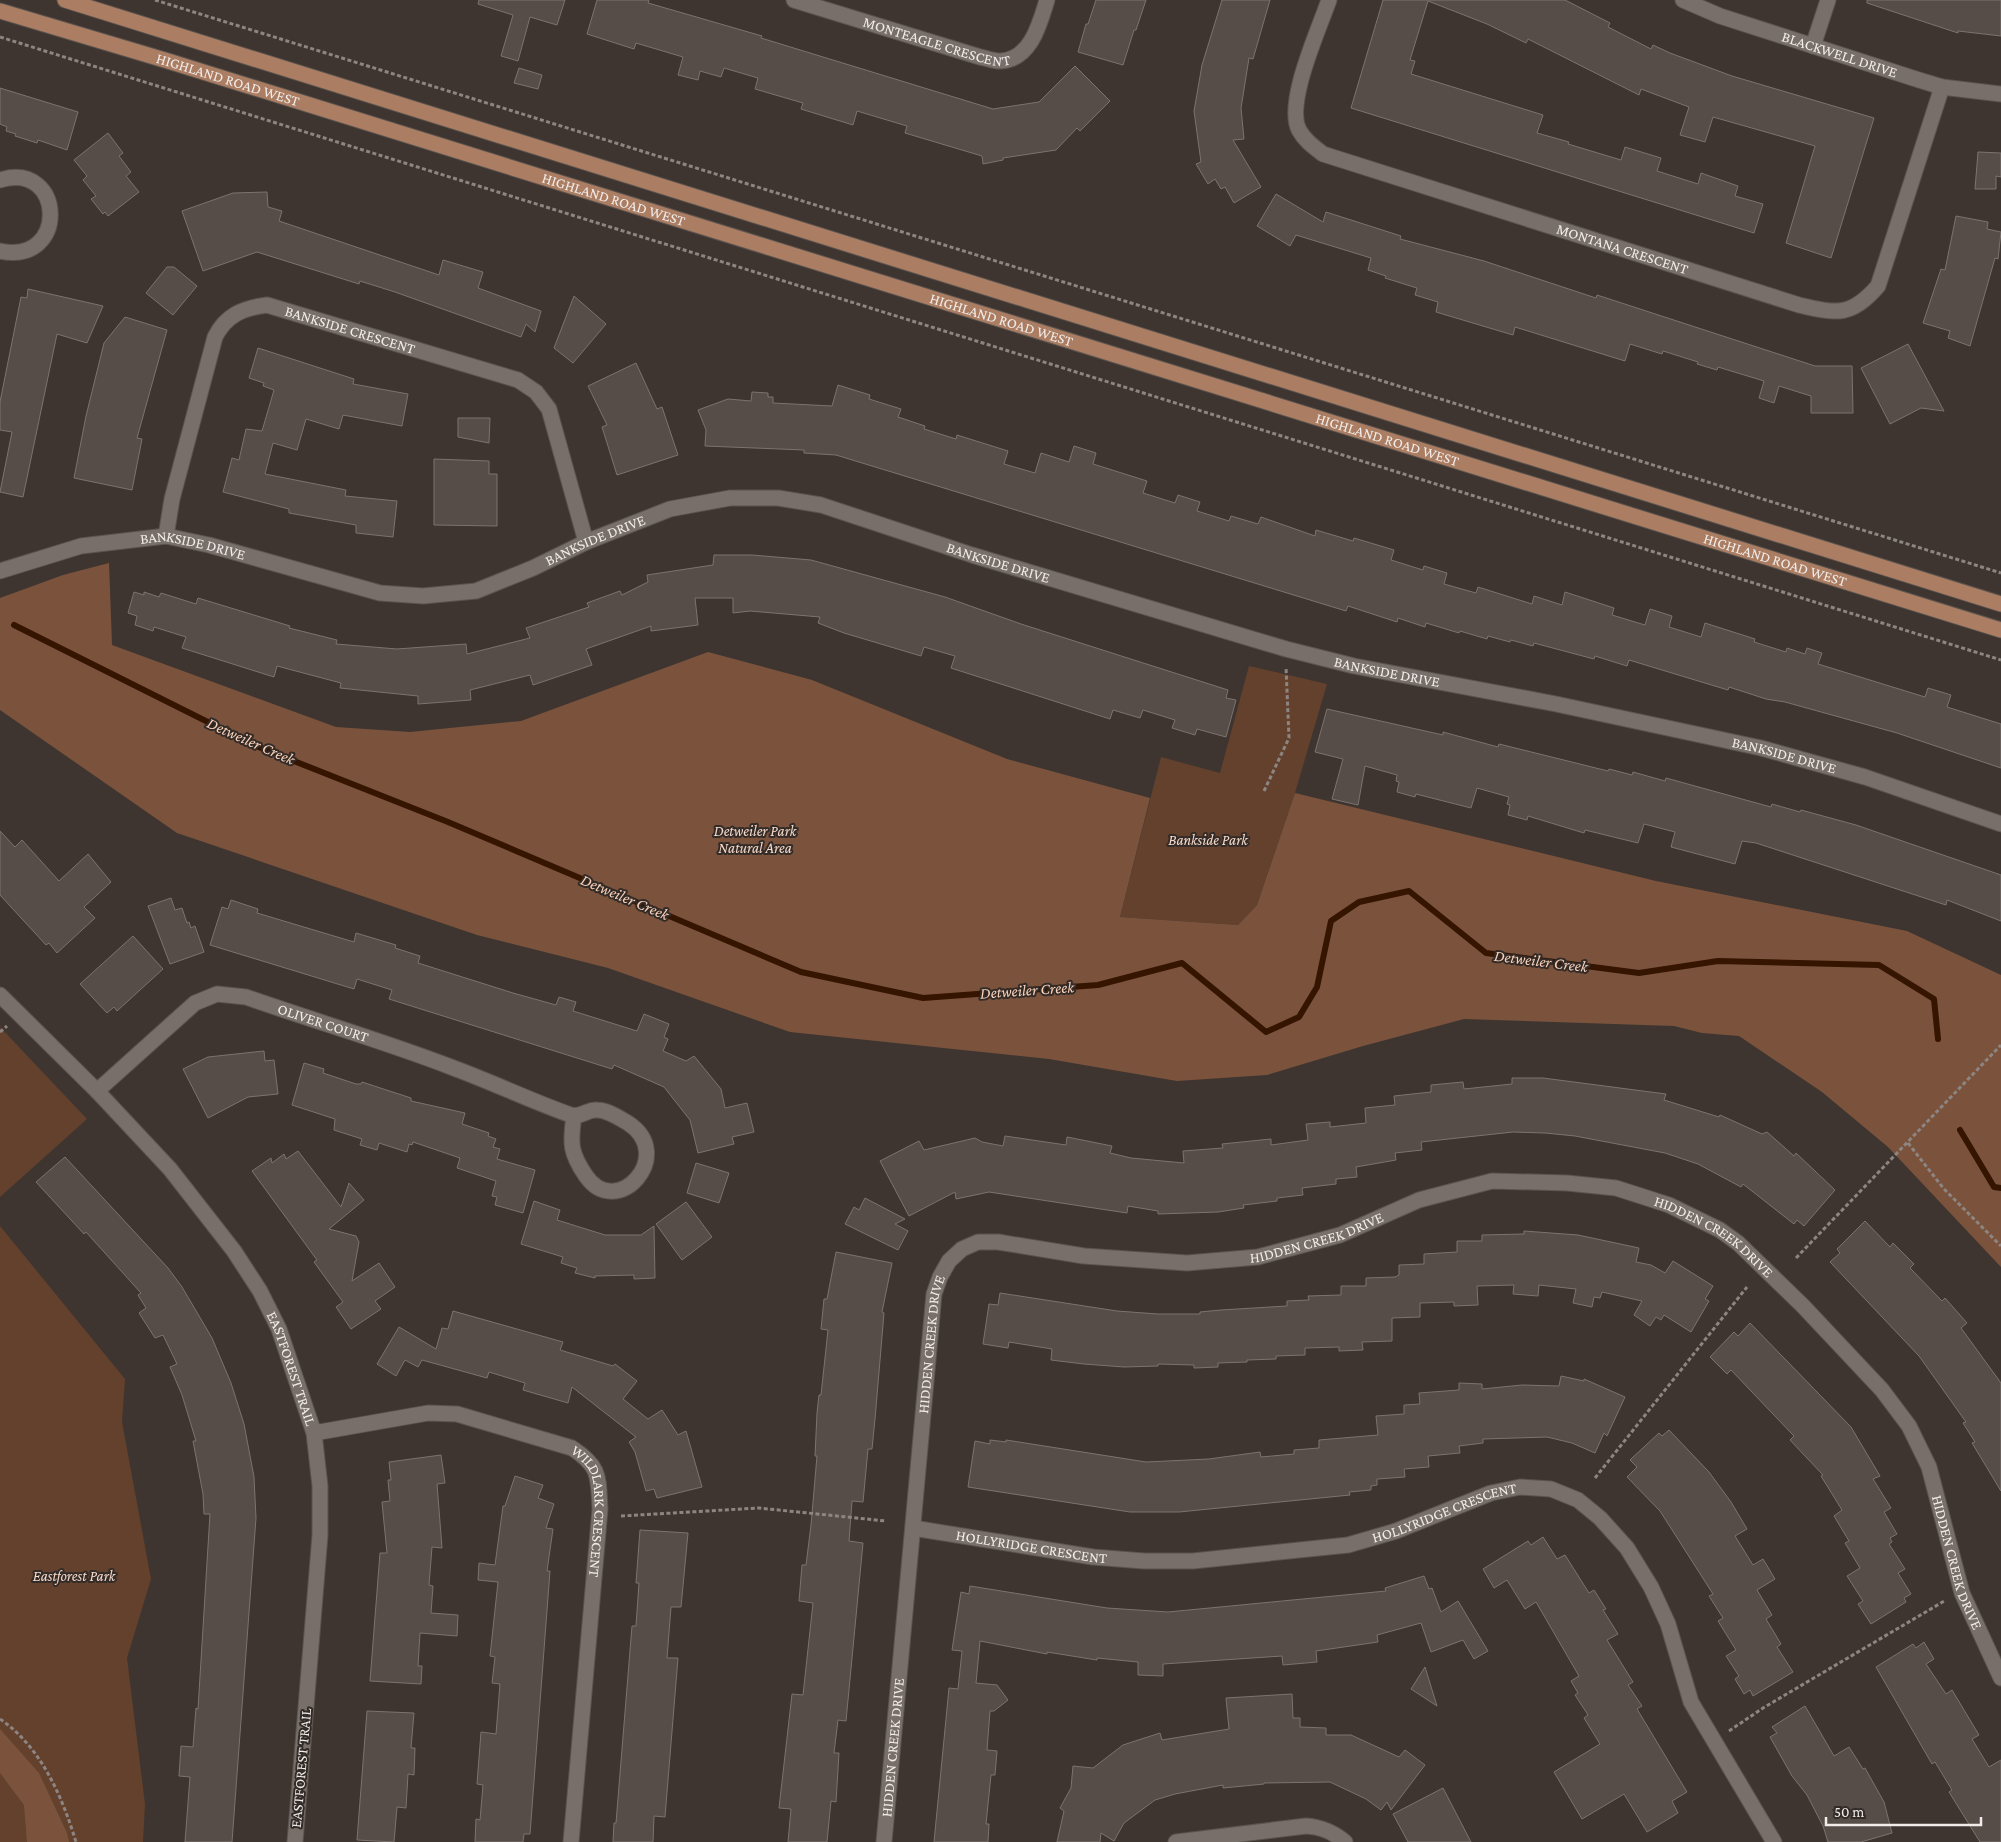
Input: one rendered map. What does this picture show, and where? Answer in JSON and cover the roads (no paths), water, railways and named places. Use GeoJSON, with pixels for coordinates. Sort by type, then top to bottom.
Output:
{"type":"FeatureCollection","features":[{"type":"Feature","properties":{"kind":"main road","name":"HIGHLAND ROAD WEST"},"geometry":{"type":"LineString","coordinates":[[65,0],[2001,604]]}},
{"type":"Feature","properties":{"kind":"main road","name":"HIGHLAND ROAD WEST"},"geometry":{"type":"LineString","coordinates":[[0,11],[178,64],[2001,630]]}},
{"type":"Feature","properties":{"kind":"street","name":"MONTEAGLE CRESCENT"},"geometry":{"type":"LineString","coordinates":[[794,0],[980,57],[1001,61],[1021,53],[1037,34],[1047,0]]}},
{"type":"Feature","properties":{"kind":"street","name":"MONTANA CRESCENT"},"geometry":{"type":"LineString","coordinates":[[1329,0],[1299,87],[1294,108],[1298,129],[1309,144],[1323,154],[1799,305],[1830,312],[1850,310],[1865,301],[1878,286],[1942,87]]}},
{"type":"Feature","properties":{"kind":"street","name":"BLACKWELL DRIVE"},"geometry":{"type":"LineString","coordinates":[[1683,0],[1720,16],[1942,87],[2001,94]]}},
{"type":"Feature","properties":{"kind":"street"},"geometry":{"type":"LineString","coordinates":[[1813,46],[1828,0]]}},
{"type":"Feature","properties":{"kind":"street"},"geometry":{"type":"LineString","coordinates":[[0,180],[12,176],[25,178],[39,186],[49,201],[52,217],[46,236],[32,249],[11,253],[0,251]]}},
{"type":"Feature","properties":{"kind":"street","name":"BANKSIDE CRESCENT"},"geometry":{"type":"LineString","coordinates":[[166,536],[177,481],[215,337],[227,318],[250,308],[267,305],[518,380],[536,392],[549,409],[586,542]]}},
{"type":"Feature","properties":{"kind":"street","name":"BANKSIDE DRIVE"},"geometry":{"type":"LineString","coordinates":[[1,569],[81,546],[166,536],[209,545],[380,593],[423,596],[476,591],[533,568],[586,542],[670,509],[730,498],[778,498],[821,505],[972,555],[1286,649],[1354,666],[1556,704],[1761,748],[1865,777],[2001,824]]}},
{"type":"Feature","properties":{"kind":"street","name":"OLIVER COURT"},"geometry":{"type":"LineString","coordinates":[[97,1091],[195,1003],[216,994],[246,997],[450,1066],[574,1116]]}},
{"type":"Feature","properties":{"kind":"street","name":"EASTFOREST TRAIL"},"geometry":{"type":"LineString","coordinates":[[0,995],[97,1091],[170,1168],[239,1259],[260,1291],[279,1329],[314,1433],[320,1486],[320,1535],[295,1842]]}},
{"type":"Feature","properties":{"kind":"street"},"geometry":{"type":"LineString","coordinates":[[596,1110],[615,1115],[633,1126],[643,1141],[647,1158],[644,1170],[634,1184],[619,1191],[604,1190],[588,1180],[575,1160],[571,1142],[574,1116],[596,1110]]}},
{"type":"Feature","properties":{"kind":"street","name":"HIDDEN CREEK DRIVE"},"geometry":{"type":"LineString","coordinates":[[884,1842],[934,1294],[940,1277],[949,1262],[962,1249],[978,1242],[998,1242],[1084,1256],[1187,1263],[1258,1256],[1340,1236],[1419,1200],[1492,1181],[1567,1183],[1616,1188],[1660,1202],[1720,1230],[1738,1243],[1803,1306],[1882,1390],[1909,1426],[1929,1467],[1962,1592],[2001,1678]]}},
{"type":"Feature","properties":{"kind":"street","name":"WILDLARK CRESCENT"},"geometry":{"type":"LineString","coordinates":[[314,1433],[428,1413],[457,1414],[572,1448],[588,1459],[598,1476],[600,1509],[571,1842]]}},
{"type":"Feature","properties":{"kind":"street","name":"HOLLYRIDGE CRESCENT"},"geometry":{"type":"LineString","coordinates":[[913,1528],[1093,1557],[1144,1561],[1193,1561],[1348,1545],[1396,1531],[1491,1492],[1520,1487],[1551,1488],[1578,1500],[1600,1518],[1627,1548],[1651,1587],[1668,1624],[1691,1702],[1774,1842]]}},
{"type":"Feature","properties":{"kind":"street"},"geometry":{"type":"LineString","coordinates":[[1176,1842],[1306,1826],[1326,1830],[1345,1842]]}},
{"type":"Feature","properties":{"kind":"waterway","name":"Detweiler Creek"},"geometry":{"type":"LineString","coordinates":[[14,625],[256,746],[448,822],[801,972],[923,998],[1098,985],[1182,963],[1266,1032],[1299,1017],[1317,987],[1331,921],[1359,902],[1409,891],[1486,953],[1639,973],[1718,961],[1879,965],[1934,999],[1938,1039]]}},
{"type":"Feature","properties":{"kind":"waterway","name":"Detweiler Creek"},"geometry":{"type":"LineString","coordinates":[[1960,1130],[1994,1187],[2001,1188]]}},
{"type":"Feature","properties":{"kind":"park label","name":"Detweiler Park Natural Area"},"geometry":{"type":"Point","coordinates":[755,840]}},
{"type":"Feature","properties":{"kind":"park label","name":"Bankside Park"},"geometry":{"type":"Point","coordinates":[1208,840]}},
{"type":"Feature","properties":{"kind":"park label","name":"Eastforest Park"},"geometry":{"type":"Point","coordinates":[74,1576]}}]}
